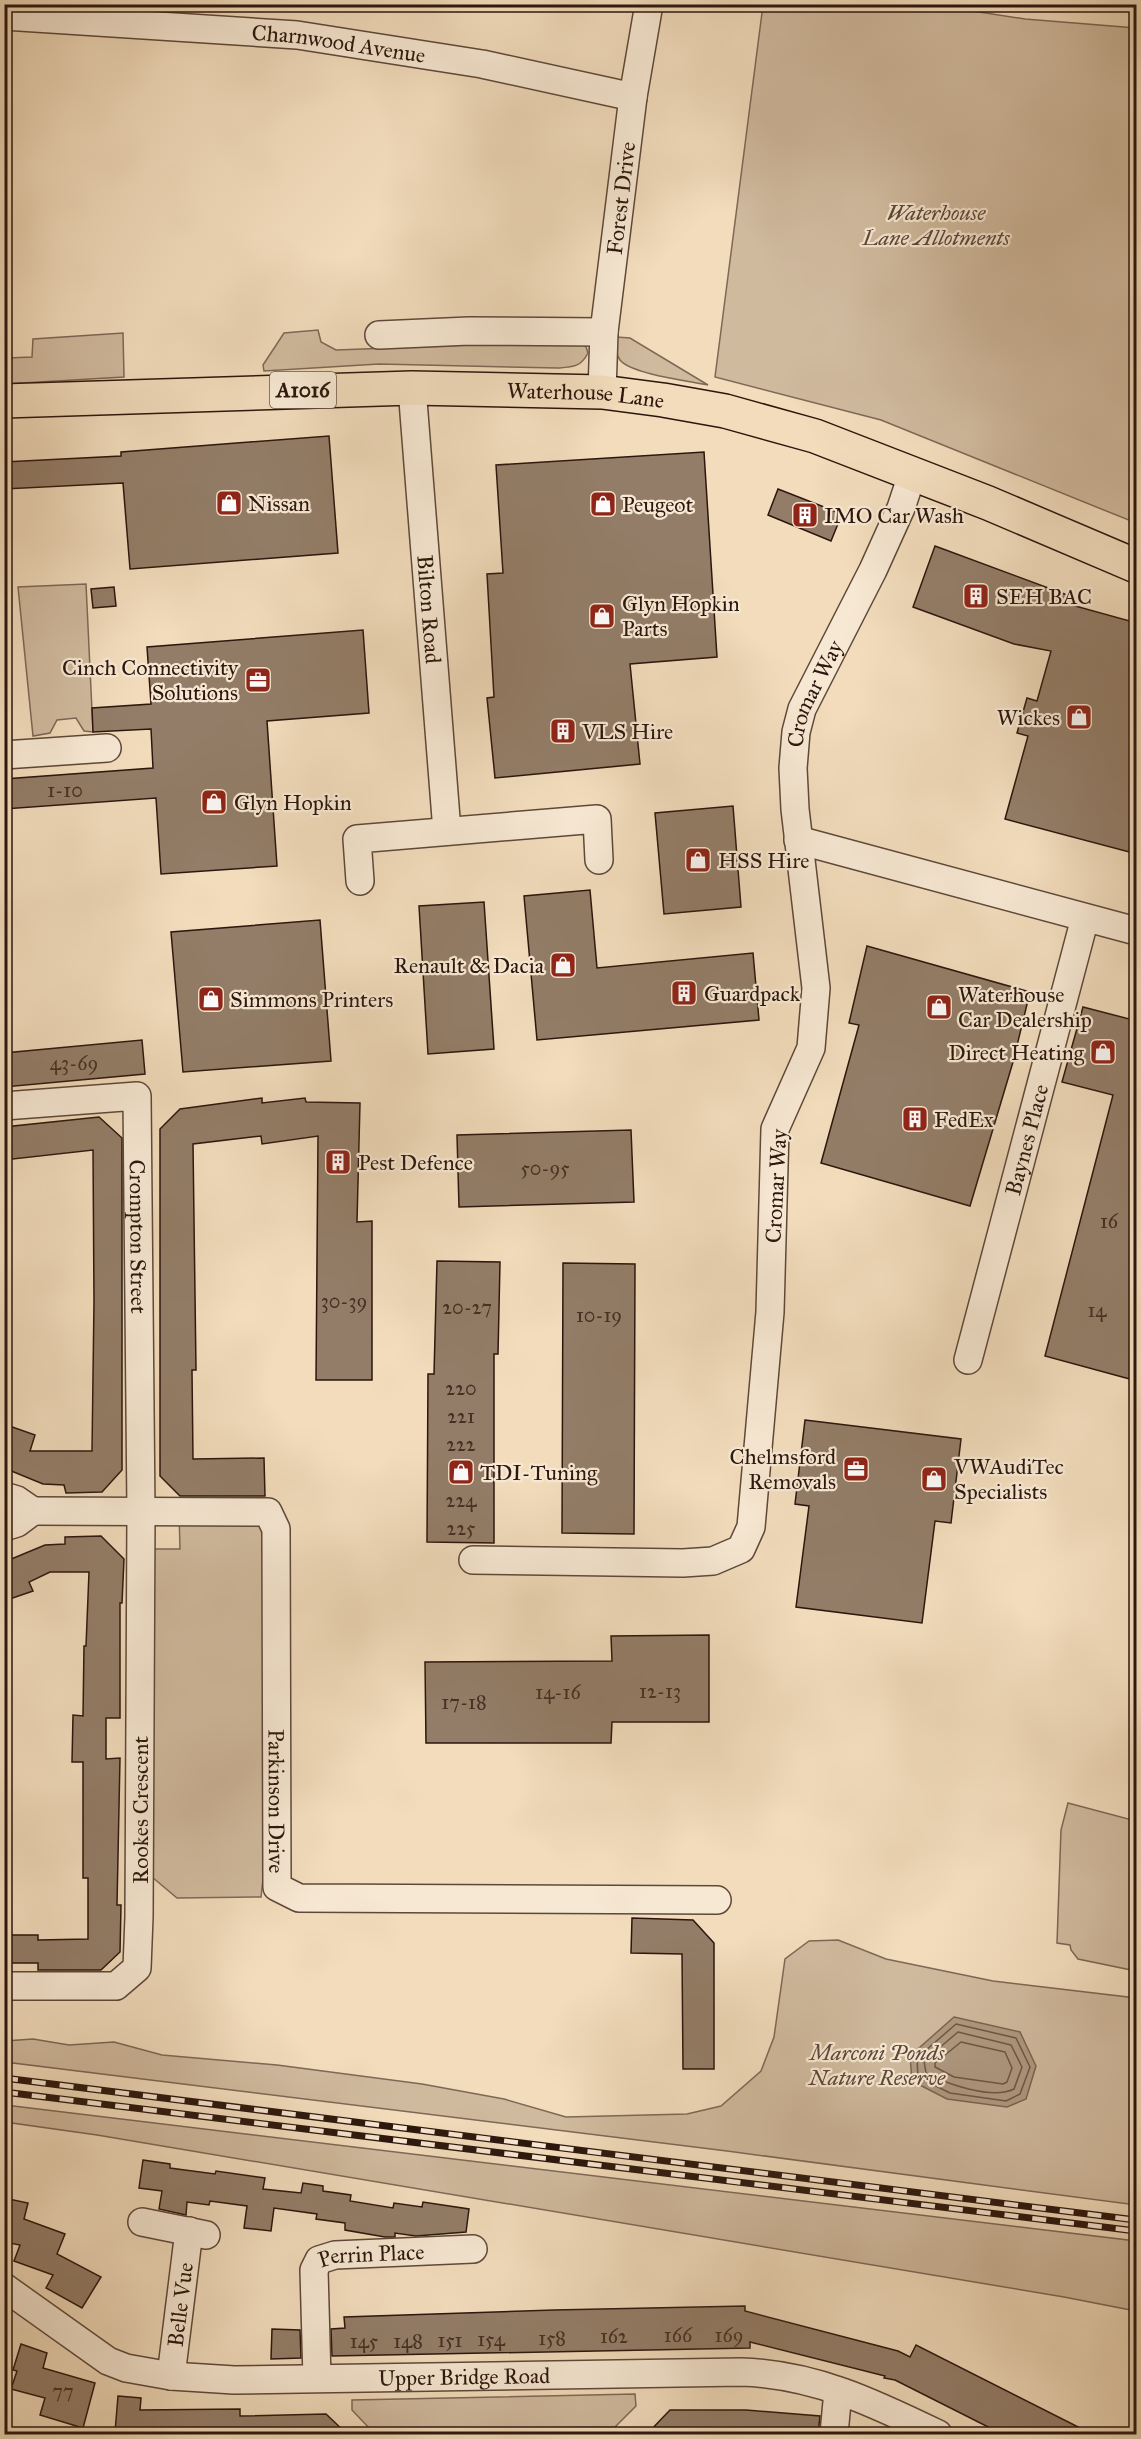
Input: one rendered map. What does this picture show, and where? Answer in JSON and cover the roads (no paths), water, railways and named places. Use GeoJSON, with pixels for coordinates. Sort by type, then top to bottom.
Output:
{"type":"FeatureCollection","features":[{"type":"Feature","properties":{"kind":"main road","name":"Waterhouse Lane"},"geometry":{"type":"LineString","coordinates":[[4,401],[412,388],[602,392],[731,413],[815,436],[988,503],[1137,566]]}},
{"type":"Feature","properties":{"kind":"street","name":"Forest Drive"},"geometry":{"type":"LineString","coordinates":[[602,392],[604,332],[633,97],[649,4]]}},
{"type":"Feature","properties":{"kind":"street","name":"Charnwood Avenue"},"geometry":{"type":"LineString","coordinates":[[4,16],[297,35],[482,64],[633,97]]}},
{"type":"Feature","properties":{"kind":"street"},"geometry":{"type":"LineString","coordinates":[[379,335],[469,331],[604,332]]}},
{"type":"Feature","properties":{"kind":"street","name":"Bilton Road"},"geometry":{"type":"LineString","coordinates":[[412,388],[447,831]]}},
{"type":"Feature","properties":{"kind":"street","name":"Cromar Way"},"geometry":{"type":"LineString","coordinates":[[473,1560],[683,1563],[713,1561],[741,1549],[751,1527],[770,1312],[775,1129],[811,1048],[816,988],[798,840],[793,768],[796,732],[802,709],[873,570],[901,508],[912,475]]}},
{"type":"Feature","properties":{"kind":"street"},"geometry":{"type":"LineString","coordinates":[[4,755],[107,748]]}},
{"type":"Feature","properties":{"kind":"street"},"geometry":{"type":"LineString","coordinates":[[360,881],[357,839],[447,831],[597,819],[599,860]]}},
{"type":"Feature","properties":{"kind":"street"},"geometry":{"type":"LineString","coordinates":[[798,840],[1137,932]]}},
{"type":"Feature","properties":{"kind":"street","name":"Baynes Place"},"geometry":{"type":"LineString","coordinates":[[968,1360],[1086,918]]}},
{"type":"Feature","properties":{"kind":"street","name":"Crompton Street"},"geometry":{"type":"LineString","coordinates":[[4,1106],[137,1096],[141,1512]]}},
{"type":"Feature","properties":{"kind":"street","name":"Parkinson Drive"},"geometry":{"type":"LineString","coordinates":[[4,1496],[16,1500],[33,1511],[268,1512],[276,1528],[277,1887],[299,1898],[717,1900]]}},
{"type":"Feature","properties":{"kind":"street"},"geometry":{"type":"LineString","coordinates":[[4,1527],[17,1523],[33,1511]]}},
{"type":"Feature","properties":{"kind":"street","name":"Rookes Crescent"},"geometry":{"type":"LineString","coordinates":[[4,1986],[116,1986],[137,1968],[140,1917],[141,1512]]}},
{"type":"Feature","properties":{"kind":"street","name":"Belle Vue"},"geometry":{"type":"LineString","coordinates":[[142,2222],[197,2233],[171,2376]]}},
{"type":"Feature","properties":{"kind":"street","name":"Perrin Place"},"geometry":{"type":"LineString","coordinates":[[317,2378],[314,2270],[319,2260],[335,2254],[473,2249]]}},
{"type":"Feature","properties":{"kind":"street","name":"Upper Bridge Road"},"geometry":{"type":"LineString","coordinates":[[4,2287],[108,2361],[146,2373],[234,2380],[769,2373],[872,2402],[938,2434]]}},
{"type":"Feature","properties":{"kind":"street"},"geometry":{"type":"LineString","coordinates":[[834,2434],[838,2391]]}},
{"type":"Feature","properties":{"kind":"water"},"geometry":{"type":"Polygon","coordinates":[[[954,2017],[1020,2032],[1036,2066],[1026,2099],[1007,2107],[947,2099],[912,2081],[910,2056],[954,2017]]]}},
{"type":"Feature","properties":{"kind":"railway"},"geometry":{"type":"LineString","coordinates":[[4,2078],[1136,2220]]}},
{"type":"Feature","properties":{"kind":"railway"},"geometry":{"type":"LineString","coordinates":[[4,2092],[1136,2231]]}},
{"type":"Feature","properties":{"kind":"place","name":"Nissan"},"geometry":{"type":"Point","coordinates":[229,503]}},
{"type":"Feature","properties":{"kind":"place","name":"Peugeot"},"geometry":{"type":"Point","coordinates":[603,504]}},
{"type":"Feature","properties":{"kind":"place","name":"IMO Car Wash"},"geometry":{"type":"Point","coordinates":[805,515]}},
{"type":"Feature","properties":{"kind":"place","name":"SEH BAC"},"geometry":{"type":"Point","coordinates":[976,596]}},
{"type":"Feature","properties":{"kind":"place","name":"Glyn Hopkin Parts"},"geometry":{"type":"Point","coordinates":[602,616]}},
{"type":"Feature","properties":{"kind":"place","name":"Cinch Connectivity Solutions"},"geometry":{"type":"Point","coordinates":[258,680]}},
{"type":"Feature","properties":{"kind":"place","name":"Wickes"},"geometry":{"type":"Point","coordinates":[1079,717]}},
{"type":"Feature","properties":{"kind":"place","name":"VLS Hire"},"geometry":{"type":"Point","coordinates":[563,731]}},
{"type":"Feature","properties":{"kind":"place","name":"Glyn Hopkin"},"geometry":{"type":"Point","coordinates":[214,802]}},
{"type":"Feature","properties":{"kind":"place","name":"HSS Hire"},"geometry":{"type":"Point","coordinates":[698,860]}},
{"type":"Feature","properties":{"kind":"place","name":"Renault & Dacia"},"geometry":{"type":"Point","coordinates":[563,965]}},
{"type":"Feature","properties":{"kind":"place","name":"Guardpack"},"geometry":{"type":"Point","coordinates":[684,993]}},
{"type":"Feature","properties":{"kind":"place","name":"Simmons Printers"},"geometry":{"type":"Point","coordinates":[211,999]}},
{"type":"Feature","properties":{"kind":"place","name":"Waterhouse Car Dealership"},"geometry":{"type":"Point","coordinates":[939,1007]}},
{"type":"Feature","properties":{"kind":"place","name":"Direct Heating"},"geometry":{"type":"Point","coordinates":[1103,1052]}},
{"type":"Feature","properties":{"kind":"place","name":"FedEx"},"geometry":{"type":"Point","coordinates":[915,1119]}},
{"type":"Feature","properties":{"kind":"place","name":"Pest Defence"},"geometry":{"type":"Point","coordinates":[338,1162]}},
{"type":"Feature","properties":{"kind":"place","name":"Chelmsford Removals"},"geometry":{"type":"Point","coordinates":[856,1469]}},
{"type":"Feature","properties":{"kind":"place","name":"TDI-Tuning"},"geometry":{"type":"Point","coordinates":[461,1472]}},
{"type":"Feature","properties":{"kind":"place","name":"VWAudiTec Specialists"},"geometry":{"type":"Point","coordinates":[934,1479]}},
{"type":"Feature","properties":{"kind":"park label","name":"Waterhouse Lane Allotments"},"geometry":{"type":"Point","coordinates":[936,224]}},
{"type":"Feature","properties":{"kind":"park label","name":"Marconi Ponds Nature Reserve"},"geometry":{"type":"Point","coordinates":[877,2064]}}]}
